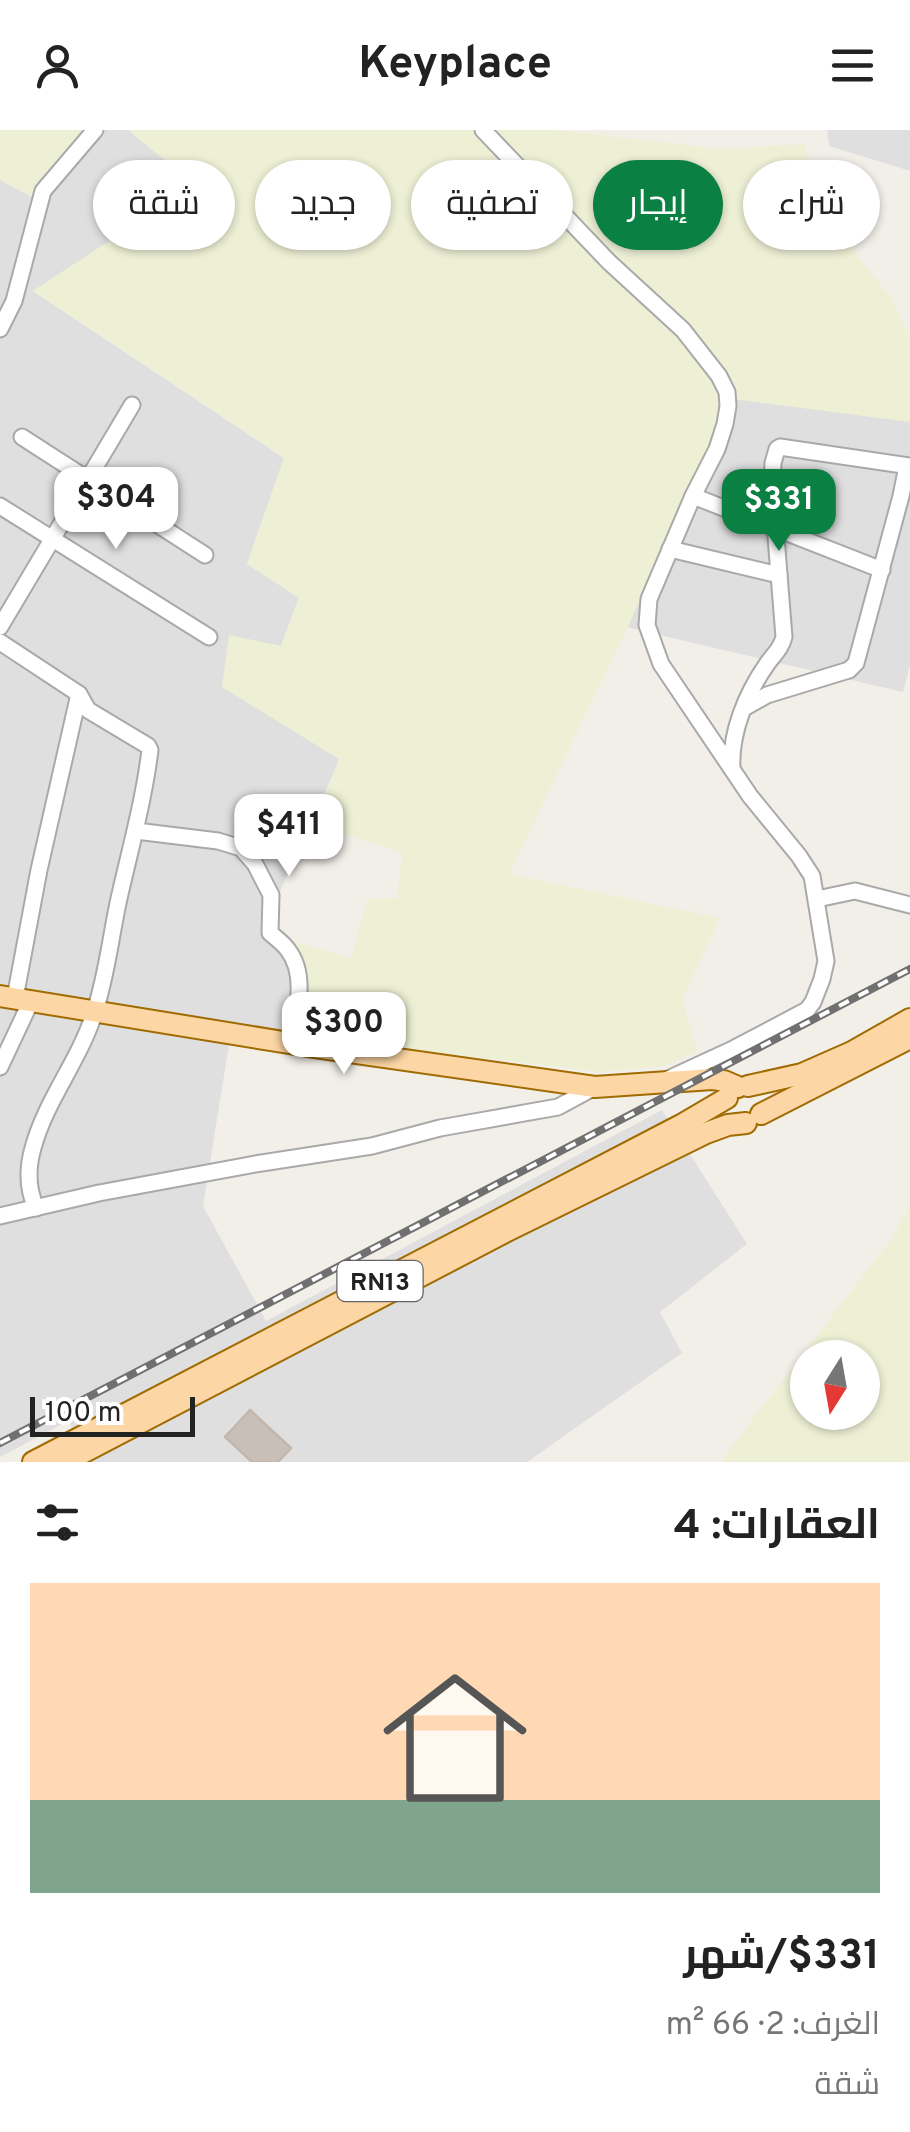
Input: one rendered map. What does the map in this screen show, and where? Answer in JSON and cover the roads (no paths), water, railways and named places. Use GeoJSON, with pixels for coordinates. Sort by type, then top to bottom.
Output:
{"type":"FeatureCollection","features":[{"type":"Feature","properties":{"kind":"main road"},"geometry":{"type":"LineString","coordinates":[[15,998],[291,1044],[595,1087],[693,1081],[738,1090],[754,1088],[762,1096],[764,1108],[754,1119],[734,1120],[730,1116],[726,1104],[738,1090]]}},
{"type":"Feature","properties":{"kind":"main road","name":"RN13"},"geometry":{"type":"LineString","coordinates":[[32,1462],[210,1378],[579,1187],[738,1090],[802,1074],[852,1052],[910,1019]]}},
{"type":"Feature","properties":{"kind":"main road","name":"RN13"},"geometry":{"type":"LineString","coordinates":[[579,1187],[706,1133],[754,1119],[910,1038]]}},
{"type":"Feature","properties":{"kind":"main road","name":"RN13"},"geometry":{"type":"LineString","coordinates":[[65,1462],[210,1378]]}},
{"type":"Feature","properties":{"kind":"street"},"geometry":{"type":"LineString","coordinates":[[0,329],[14,301],[43,192],[96,130]]}},
{"type":"Feature","properties":{"kind":"street"},"geometry":{"type":"LineString","coordinates":[[484,130],[608,262],[683,330],[727,392],[728,415],[717,448],[670,548],[647,608],[646,625],[661,664],[750,796],[812,876],[826,961],[807,1010],[662,1082]]}},
{"type":"Feature","properties":{"kind":"street"},"geometry":{"type":"LineString","coordinates":[[0,626],[132,404]]}},
{"type":"Feature","properties":{"kind":"street"},"geometry":{"type":"LineString","coordinates":[[22,437],[206,555]]}},
{"type":"Feature","properties":{"kind":"street"},"geometry":{"type":"LineString","coordinates":[[732,770],[732,744],[744,708],[783,644],[774,528],[774,453],[780,447],[908,466],[856,663],[849,670],[766,695],[744,708]]}},
{"type":"Feature","properties":{"kind":"street"},"geometry":{"type":"LineString","coordinates":[[693,496],[882,570]]}},
{"type":"Feature","properties":{"kind":"street"},"geometry":{"type":"LineString","coordinates":[[0,506],[208,636]]}},
{"type":"Feature","properties":{"kind":"street"},"geometry":{"type":"LineString","coordinates":[[670,548],[779,576]]}},
{"type":"Feature","properties":{"kind":"street"},"geometry":{"type":"LineString","coordinates":[[0,642],[78,694],[88,710],[150,750],[95,1012],[32,1148],[28,1183],[36,1208]]}},
{"type":"Feature","properties":{"kind":"street"},"geometry":{"type":"LineString","coordinates":[[0,1067],[38,870],[78,694]]}},
{"type":"Feature","properties":{"kind":"street"},"geometry":{"type":"LineString","coordinates":[[136,831],[218,841],[249,854],[271,895],[270,933],[288,949],[297,970],[298,998],[291,1044]]}},
{"type":"Feature","properties":{"kind":"street"},"geometry":{"type":"LineString","coordinates":[[817,899],[856,891],[910,905]]}},
{"type":"Feature","properties":{"kind":"street"},"geometry":{"type":"LineString","coordinates":[[0,1216],[166,1180],[372,1146],[440,1128],[568,1104],[595,1087]]}},
{"type":"Feature","properties":{"kind":"railway"},"geometry":{"type":"LineString","coordinates":[[0,1443],[910,969]]}}]}
